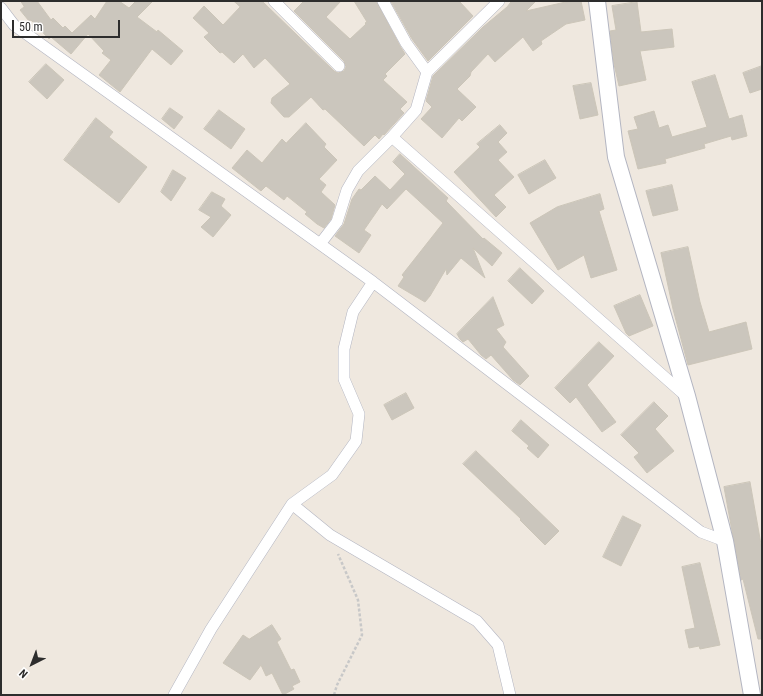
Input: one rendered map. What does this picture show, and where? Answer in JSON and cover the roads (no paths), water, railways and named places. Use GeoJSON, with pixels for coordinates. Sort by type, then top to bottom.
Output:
{"type":"FeatureCollection","features":[{"type":"Feature","properties":{"kind":"street"},"geometry":{"type":"LineString","coordinates":[[274,1],[339,66]]}},
{"type":"Feature","properties":{"kind":"street"},"geometry":{"type":"LineString","coordinates":[[383,1],[406,43],[427,72]]}},
{"type":"Feature","properties":{"kind":"street"},"geometry":{"type":"LineString","coordinates":[[320,244],[336,222],[347,190],[358,171],[392,137],[416,110],[427,72],[499,1]]}},
{"type":"Feature","properties":{"kind":"street"},"geometry":{"type":"LineString","coordinates":[[597,1],[616,157],[687,396],[725,541],[752,695]]}},
{"type":"Feature","properties":{"kind":"street"},"geometry":{"type":"LineString","coordinates":[[1,8],[14,25],[373,282],[701,532],[725,541]]}},
{"type":"Feature","properties":{"kind":"street"},"geometry":{"type":"LineString","coordinates":[[392,137],[687,396]]}},
{"type":"Feature","properties":{"kind":"street"},"geometry":{"type":"LineString","coordinates":[[174,695],[211,629],[292,504],[332,475],[356,441],[359,414],[344,378],[344,349],[354,312],[373,282]]}},
{"type":"Feature","properties":{"kind":"street"},"geometry":{"type":"LineString","coordinates":[[292,504],[330,535],[477,621],[498,645],[510,695]]}}]}
